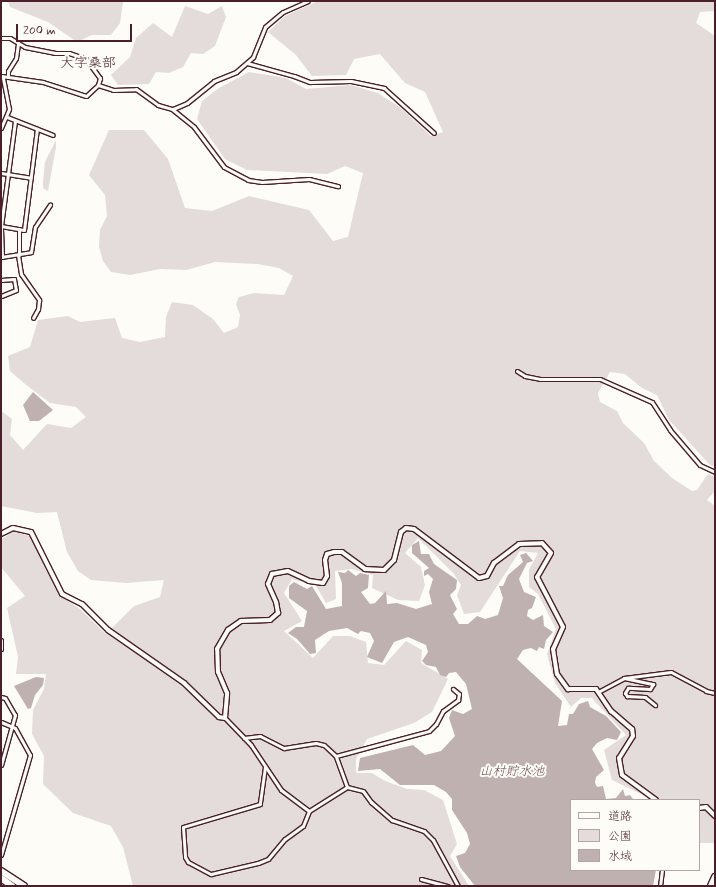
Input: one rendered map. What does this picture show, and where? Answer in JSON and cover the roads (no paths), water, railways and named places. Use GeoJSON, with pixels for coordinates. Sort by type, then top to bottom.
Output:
{"type":"FeatureCollection","features":[{"type":"Feature","properties":{"kind":"highway"},"geometry":{"type":"LineString","coordinates":[[1,871],[24,886]]}},
{"type":"Feature","properties":{"kind":"highway"},"geometry":{"type":"LineString","coordinates":[[711,886],[715,877]]}},
{"type":"Feature","properties":{"kind":"highway"},"geometry":{"type":"LineString","coordinates":[[1,878],[12,886]]}},
{"type":"Feature","properties":{"kind":"street"},"geometry":{"type":"LineString","coordinates":[[172,109],[187,103],[214,81],[227,77],[247,63],[253,57],[265,27],[283,12],[308,1]]}},
{"type":"Feature","properties":{"kind":"street"},"geometry":{"type":"LineString","coordinates":[[1,38],[10,38],[25,47],[55,53],[69,53],[86,58],[100,78],[98,85],[86,96],[55,85],[2,77],[9,101],[7,117],[1,128]]}},
{"type":"Feature","properties":{"kind":"street"},"geometry":{"type":"LineString","coordinates":[[8,78],[8,71],[16,58],[18,43]]}},
{"type":"Feature","properties":{"kind":"street"},"geometry":{"type":"LineString","coordinates":[[247,63],[310,82],[351,81],[384,88],[434,133]]}},
{"type":"Feature","properties":{"kind":"street"},"geometry":{"type":"LineString","coordinates":[[98,85],[113,90],[136,89],[158,104],[172,109],[194,127],[224,167],[248,180],[262,182],[309,179],[338,186]]}},
{"type":"Feature","properties":{"kind":"street"},"geometry":{"type":"LineString","coordinates":[[7,117],[53,135]]}},
{"type":"Feature","properties":{"kind":"street"},"geometry":{"type":"LineString","coordinates":[[15,121],[1,226],[2,257],[31,252],[35,228],[40,217],[50,205]]}},
{"type":"Feature","properties":{"kind":"street"},"geometry":{"type":"LineString","coordinates":[[1,226],[24,230],[37,129]]}},
{"type":"Feature","properties":{"kind":"street"},"geometry":{"type":"LineString","coordinates":[[1,173],[31,178]]}},
{"type":"Feature","properties":{"kind":"street"},"geometry":{"type":"LineString","coordinates":[[19,229],[18,255],[23,276],[39,300],[33,318]]}},
{"type":"Feature","properties":{"kind":"street"},"geometry":{"type":"LineString","coordinates":[[1,280],[14,279],[23,276]]}},
{"type":"Feature","properties":{"kind":"street"},"geometry":{"type":"LineString","coordinates":[[1,296],[14,292],[14,279]]}},
{"type":"Feature","properties":{"kind":"street"},"geometry":{"type":"LineString","coordinates":[[517,371],[526,376],[540,379],[600,379],[652,402],[670,430],[700,465],[715,472]]}},
{"type":"Feature","properties":{"kind":"street"},"geometry":{"type":"LineString","coordinates":[[1,534],[13,528],[31,532],[62,594],[82,604],[108,630],[184,684],[220,718],[225,718],[251,745],[281,790],[309,811]]}},
{"type":"Feature","properties":{"kind":"street"},"geometry":{"type":"LineString","coordinates":[[225,718],[227,693],[218,672],[216,649],[228,630],[242,620],[270,620],[278,613],[276,602],[268,584],[272,574],[288,571],[309,581],[323,582],[327,576],[325,560],[327,554],[334,552],[342,552],[365,568],[384,570],[394,560],[401,532],[406,528],[414,529],[479,578],[487,576],[494,563],[519,544],[536,542],[548,546],[551,556],[537,577],[563,627],[553,649],[555,668],[560,681],[568,689],[596,689],[611,711],[632,729],[632,736],[619,758],[622,775],[655,799]]}},
{"type":"Feature","properties":{"kind":"street"},"geometry":{"type":"LineString","coordinates":[[1,640],[1,649]]}},
{"type":"Feature","properties":{"kind":"street"},"geometry":{"type":"LineString","coordinates":[[598,692],[624,678],[671,672],[706,691],[715,692]]}},
{"type":"Feature","properties":{"kind":"street"},"geometry":{"type":"LineString","coordinates":[[624,678],[653,684],[650,689],[628,688],[625,694],[627,696],[645,697],[655,705]]}},
{"type":"Feature","properties":{"kind":"street"},"geometry":{"type":"LineString","coordinates":[[336,756],[429,731],[436,724],[443,711],[458,700],[459,694],[453,689]]}},
{"type":"Feature","properties":{"kind":"street"},"geometry":{"type":"LineString","coordinates":[[1,697],[5,698],[15,714],[1,765]]}},
{"type":"Feature","properties":{"kind":"street"},"geometry":{"type":"LineString","coordinates":[[1,722],[12,725],[30,755],[1,855]]}},
{"type":"Feature","properties":{"kind":"street"},"geometry":{"type":"LineString","coordinates":[[244,738],[260,736],[284,748],[316,742],[324,745],[336,756],[347,788]]}},
{"type":"Feature","properties":{"kind":"street"},"geometry":{"type":"LineString","coordinates":[[265,767],[260,804],[183,827],[185,857],[188,862],[211,874],[258,863],[268,859],[284,839],[303,826],[309,811],[347,788],[363,791],[371,802],[392,820],[424,831],[433,840],[458,886]]}},
{"type":"Feature","properties":{"kind":"street"},"geometry":{"type":"LineString","coordinates":[[700,808],[706,807],[715,816]]}},
{"type":"Feature","properties":{"kind":"street"},"geometry":{"type":"LineString","coordinates":[[660,886],[662,871]]}},
{"type":"Feature","properties":{"kind":"street"},"geometry":{"type":"LineString","coordinates":[[421,879],[448,886]]}},
{"type":"Feature","properties":{"kind":"water"},"geometry":{"type":"Polygon","coordinates":[[[33,392],[53,410],[39,421],[30,421],[23,405],[33,392]]]}},
{"type":"Feature","properties":{"kind":"water","name":"山村貯水池"},"geometry":{"type":"Polygon","coordinates":[[[419,541],[421,554],[429,554],[434,564],[457,580],[456,589],[450,595],[457,609],[453,614],[459,624],[468,624],[477,616],[485,619],[498,615],[503,598],[499,586],[503,586],[508,575],[523,562],[520,555],[526,553],[533,561],[527,563],[519,579],[524,592],[536,597],[532,608],[528,610],[527,616],[533,620],[543,615],[544,626],[553,632],[546,640],[544,649],[539,647],[537,651],[531,648],[523,650],[517,659],[562,701],[558,726],[567,725],[569,714],[573,714],[579,704],[588,701],[590,707],[606,716],[621,732],[617,740],[607,738],[597,743],[592,749],[604,770],[596,777],[595,783],[597,787],[603,786],[606,799],[570,799],[570,871],[656,871],[653,886],[475,886],[460,867],[456,856],[465,853],[470,844],[467,833],[452,810],[452,799],[446,792],[434,785],[400,785],[380,769],[358,771],[360,758],[413,745],[425,755],[441,751],[455,736],[449,718],[452,710],[463,714],[472,709],[466,684],[456,672],[449,673],[446,677],[440,675],[436,667],[426,665],[422,661],[428,652],[426,645],[408,637],[394,642],[382,663],[367,657],[374,641],[370,633],[361,631],[358,634],[347,628],[329,631],[315,640],[316,653],[310,654],[297,639],[288,633],[296,627],[304,627],[307,611],[289,598],[289,586],[294,582],[307,589],[312,586],[326,609],[342,606],[342,583],[338,572],[345,573],[348,570],[356,576],[360,573],[369,575],[368,588],[361,592],[370,604],[375,603],[386,591],[387,604],[397,603],[416,609],[432,604],[429,592],[433,579],[428,574],[424,576],[424,571],[429,568],[412,553],[412,545],[419,541]]]}},
{"type":"Feature","properties":{"kind":"water"},"geometry":{"type":"Polygon","coordinates":[[[36,677],[44,678],[43,685],[35,695],[31,708],[28,709],[14,686],[36,677]]]}},
{"type":"Feature","properties":{"kind":"water","name":"山村貯水池"},"geometry":{"type":"Polygon","coordinates":[[[623,789],[625,796],[630,795],[633,799],[606,799],[616,798],[623,789]]]}},
{"type":"Feature","properties":{"kind":"district","name":"大字桑部"},"geometry":{"type":"Point","coordinates":[88,63]}}]}
